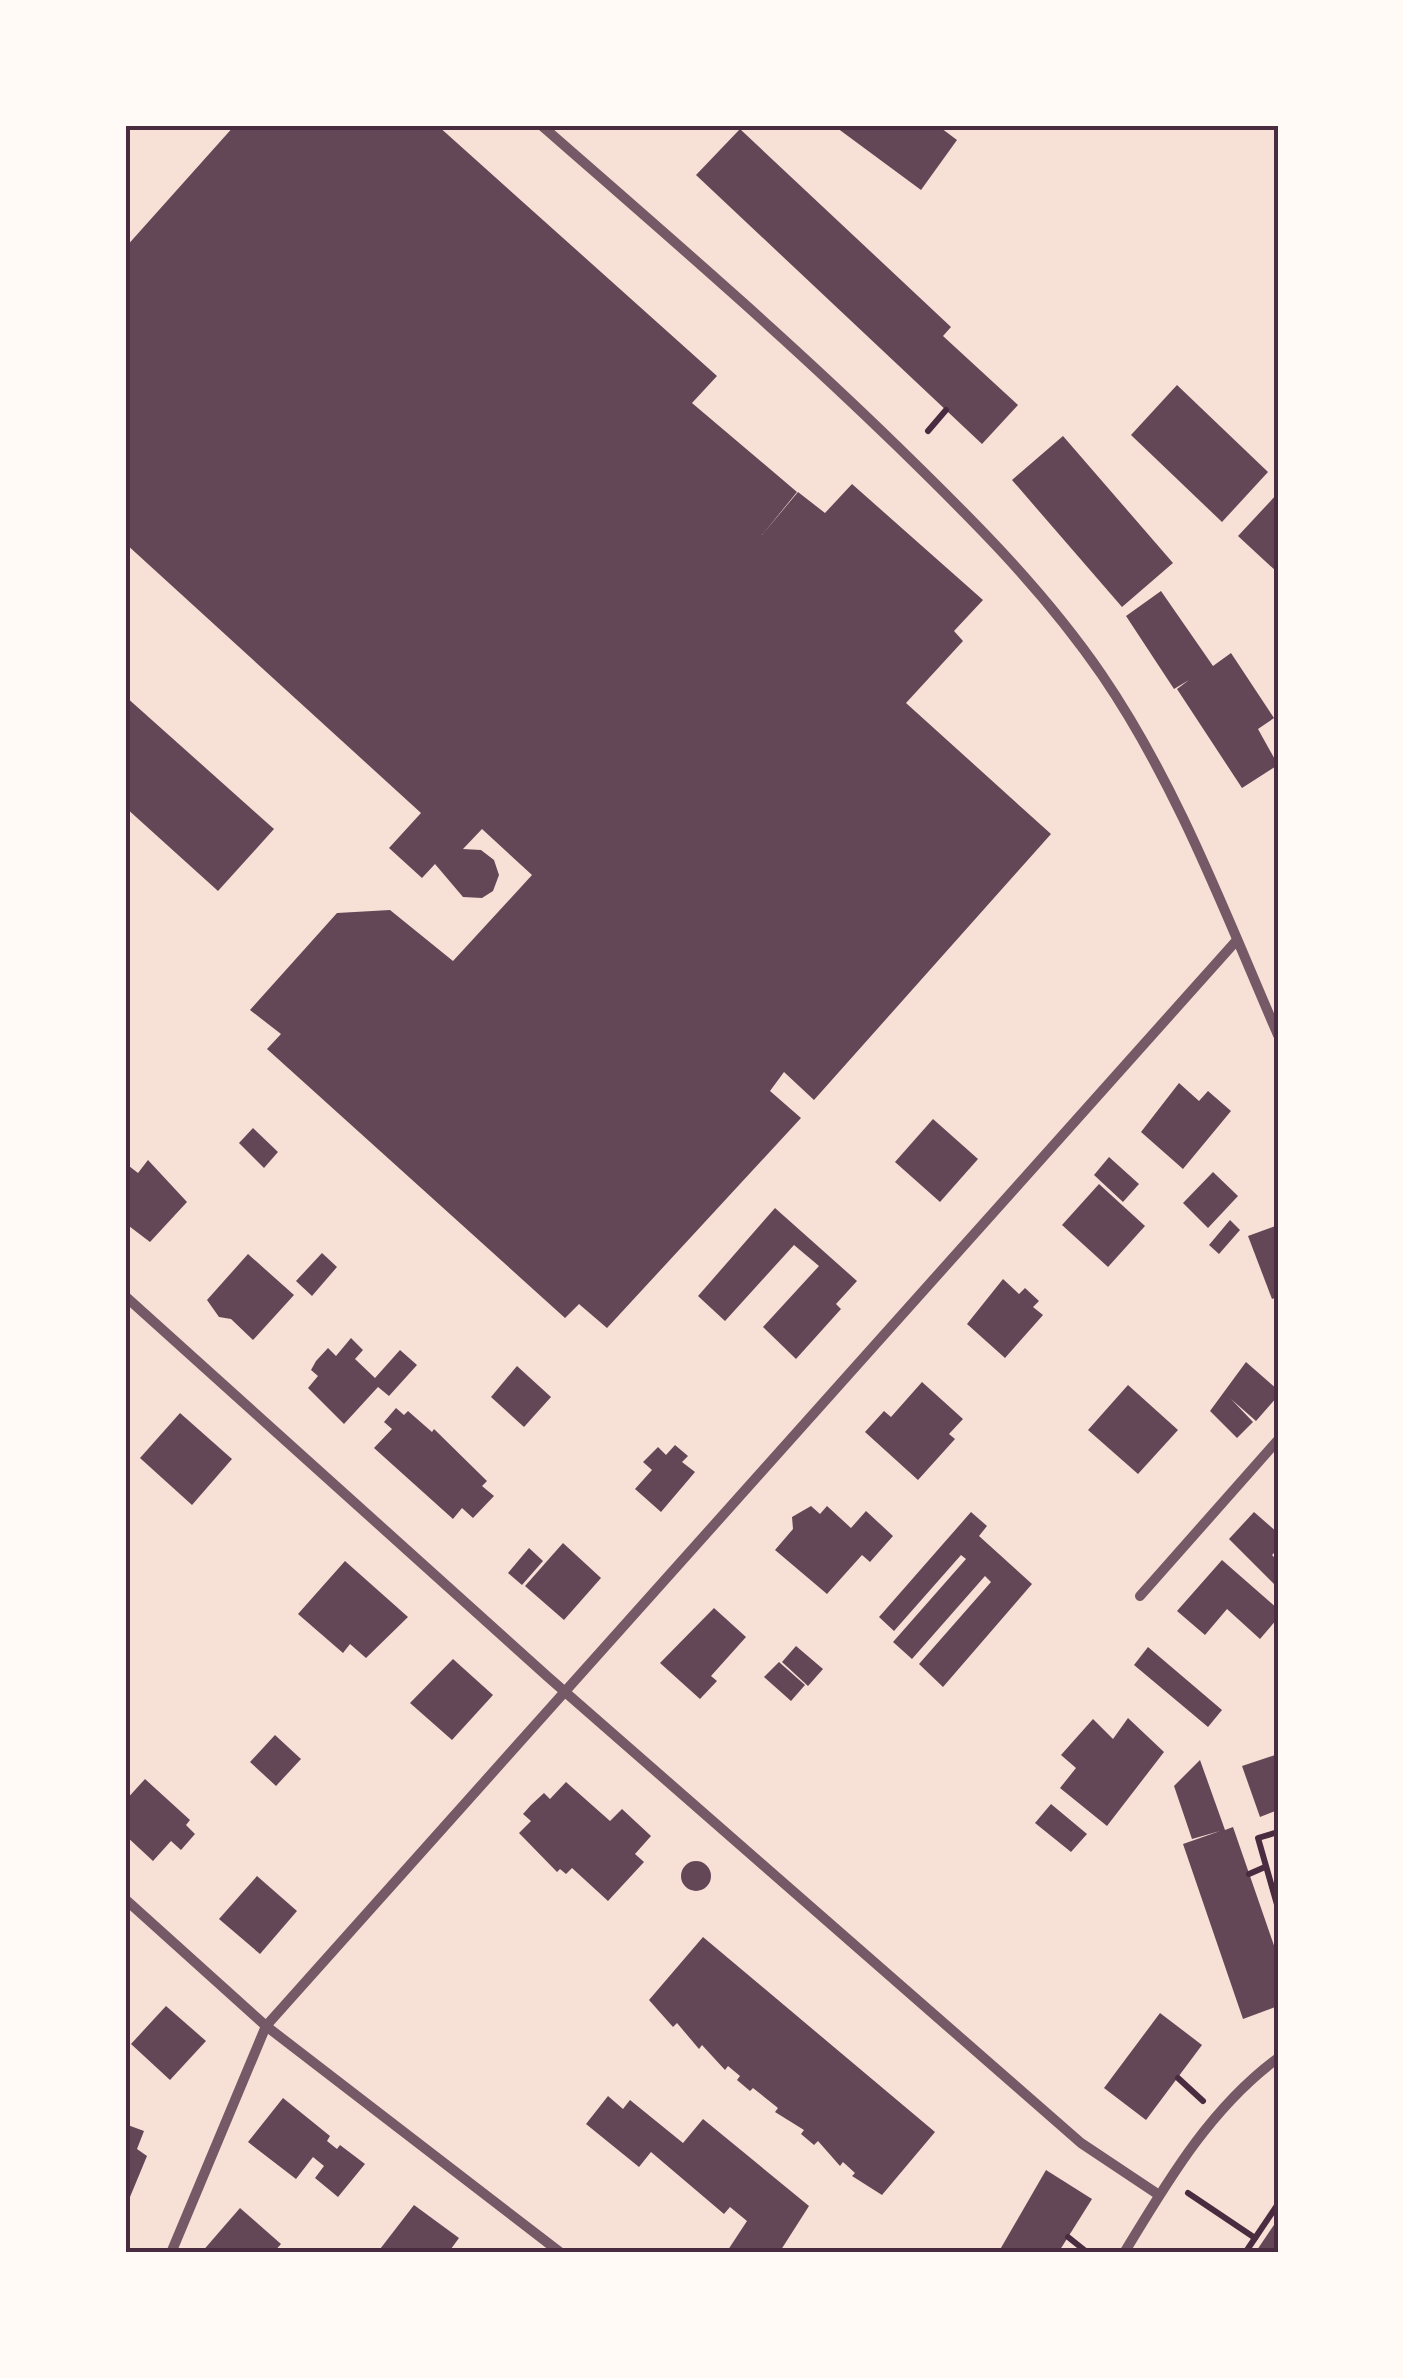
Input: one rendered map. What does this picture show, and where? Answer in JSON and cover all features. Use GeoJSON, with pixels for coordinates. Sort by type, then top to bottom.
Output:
{"type":"FeatureCollection","features":[{"type":"Feature","properties":{"kind":"street"},"geometry":{"type":"LineString","coordinates":[[541,125],[814,364],[998,544],[1103,676],[1190,832],[1278,1035]]}},
{"type":"Feature","properties":{"kind":"street"},"geometry":{"type":"LineString","coordinates":[[171,2253],[266,2026],[563,1689],[1237,940]]}},
{"type":"Feature","properties":{"kind":"street"},"geometry":{"type":"LineString","coordinates":[[125,1296],[563,1689],[1081,2143],[1159,2195]]}},
{"type":"Feature","properties":{"kind":"street"},"geometry":{"type":"LineString","coordinates":[[1140,1596],[1278,1440]]}},
{"type":"Feature","properties":{"kind":"street"},"geometry":{"type":"LineString","coordinates":[[125,1899],[266,2026],[561,2253]]}},
{"type":"Feature","properties":{"kind":"street"},"geometry":{"type":"LineString","coordinates":[[1124,2253],[1184,2155],[1244,2086],[1278,2058]]}},
{"type":"Feature","properties":{"kind":"path"},"geometry":{"type":"LineString","coordinates":[[928,431],[946,410]]}},
{"type":"Feature","properties":{"kind":"path"},"geometry":{"type":"LineString","coordinates":[[1278,1832],[1258,1838],[1278,1908]]}},
{"type":"Feature","properties":{"kind":"path"},"geometry":{"type":"LineString","coordinates":[[1249,1874],[1265,1866]]}},
{"type":"Feature","properties":{"kind":"path"},"geometry":{"type":"LineString","coordinates":[[1178,2078],[1204,2101]]}},
{"type":"Feature","properties":{"kind":"path"},"geometry":{"type":"LineString","coordinates":[[1188,2193],[1256,2238]]}},
{"type":"Feature","properties":{"kind":"path"},"geometry":{"type":"LineString","coordinates":[[1245,2253],[1278,2204]]}},
{"type":"Feature","properties":{"kind":"path"},"geometry":{"type":"LineString","coordinates":[[1068,2237],[1088,2253]]}},
{"type":"Feature","properties":{"kind":"building"},"geometry":{"type":"Polygon","coordinates":[[[235,125],[437,125],[717,376],[692,403],[797,492],[762,535],[798,492],[825,513],[852,484],[983,600],[954,631],[963,641],[906,703],[1051,834],[814,1100],[784,1072],[770,1091],[801,1118],[607,1328],[579,1304],[565,1318],[267,1049],[281,1034],[250,1010],[337,913],[390,910],[453,961],[532,875],[482,829],[463,849],[481,850],[494,860],[499,875],[493,891],[482,898],[463,897],[435,864],[422,878],[389,848],[421,813],[125,543],[125,248],[235,125]]]}},
{"type":"Feature","properties":{"kind":"building"},"geometry":{"type":"Polygon","coordinates":[[[833,125],[937,125],[957,140],[921,190],[833,125]]]}},
{"type":"Feature","properties":{"kind":"building"},"geometry":{"type":"Polygon","coordinates":[[[740,129],[951,327],[943,336],[1018,405],[982,444],[696,175],[740,129]]]}},
{"type":"Feature","properties":{"kind":"building"},"geometry":{"type":"Polygon","coordinates":[[[1177,385],[1268,472],[1222,522],[1131,435],[1177,385]]]}},
{"type":"Feature","properties":{"kind":"building"},"geometry":{"type":"Polygon","coordinates":[[[1063,436],[1173,563],[1122,607],[1012,480],[1063,436]]]}},
{"type":"Feature","properties":{"kind":"building"},"geometry":{"type":"Polygon","coordinates":[[[1278,493],[1278,573],[1238,536],[1278,493]]]}},
{"type":"Feature","properties":{"kind":"building"},"geometry":{"type":"Polygon","coordinates":[[[1161,591],[1213,666],[1231,653],[1274,718],[1258,729],[1278,765],[1242,788],[1177,689],[1189,680],[1174,689],[1126,616],[1161,591]]]}},
{"type":"Feature","properties":{"kind":"building"},"geometry":{"type":"Polygon","coordinates":[[[125,696],[274,829],[218,891],[125,807],[125,696]]]}},
{"type":"Feature","properties":{"kind":"building"},"geometry":{"type":"Polygon","coordinates":[[[1179,1083],[1199,1101],[1208,1091],[1231,1111],[1183,1169],[1141,1132],[1179,1083]]]}},
{"type":"Feature","properties":{"kind":"building"},"geometry":{"type":"Polygon","coordinates":[[[933,1119],[978,1159],[940,1202],[895,1162],[933,1119]]]}},
{"type":"Feature","properties":{"kind":"building"},"geometry":{"type":"Polygon","coordinates":[[[253,1128],[278,1152],[264,1168],[239,1143],[253,1128]]]}},
{"type":"Feature","properties":{"kind":"building"},"geometry":{"type":"Polygon","coordinates":[[[1109,1157],[1139,1184],[1123,1202],[1094,1175],[1109,1157]]]}},
{"type":"Feature","properties":{"kind":"building"},"geometry":{"type":"Polygon","coordinates":[[[148,1160],[187,1202],[150,1242],[125,1223],[125,1171],[129,1166],[138,1173],[148,1160]]]}},
{"type":"Feature","properties":{"kind":"building"},"geometry":{"type":"Polygon","coordinates":[[[1213,1172],[1238,1196],[1208,1228],[1183,1203],[1213,1172]]]}},
{"type":"Feature","properties":{"kind":"building"},"geometry":{"type":"Polygon","coordinates":[[[1099,1184],[1145,1226],[1108,1267],[1062,1225],[1099,1184]]]}},
{"type":"Feature","properties":{"kind":"building"},"geometry":{"type":"Polygon","coordinates":[[[775,1208],[857,1281],[836,1304],[841,1309],[796,1359],[763,1327],[819,1266],[794,1245],[725,1321],[698,1296],[775,1208]]]}},
{"type":"Feature","properties":{"kind":"building"},"geometry":{"type":"Polygon","coordinates":[[[1230,1220],[1240,1230],[1219,1254],[1209,1245],[1230,1220]]]}},
{"type":"Feature","properties":{"kind":"building"},"geometry":{"type":"Polygon","coordinates":[[[1278,1225],[1278,1297],[1272,1299],[1248,1236],[1278,1225]]]}},
{"type":"Feature","properties":{"kind":"building"},"geometry":{"type":"Polygon","coordinates":[[[322,1253],[337,1267],[312,1296],[296,1281],[322,1253]]]}},
{"type":"Feature","properties":{"kind":"building"},"geometry":{"type":"Polygon","coordinates":[[[248,1254],[294,1295],[253,1340],[231,1319],[219,1317],[207,1300],[248,1254]]]}},
{"type":"Feature","properties":{"kind":"building"},"geometry":{"type":"Polygon","coordinates":[[[1003,1279],[1019,1294],[1025,1288],[1039,1301],[1033,1307],[1043,1315],[1005,1358],[967,1324],[1003,1279]]]}},
{"type":"Feature","properties":{"kind":"building"},"geometry":{"type":"Polygon","coordinates":[[[351,1338],[363,1350],[355,1359],[375,1378],[400,1350],[417,1365],[389,1396],[378,1387],[344,1424],[308,1388],[318,1376],[311,1370],[316,1361],[328,1348],[336,1356],[351,1338]]]}},
{"type":"Feature","properties":{"kind":"building"},"geometry":{"type":"Polygon","coordinates":[[[1246,1362],[1278,1390],[1278,1396],[1256,1421],[1231,1399],[1253,1422],[1237,1438],[1210,1411],[1246,1362]]]}},
{"type":"Feature","properties":{"kind":"building"},"geometry":{"type":"Polygon","coordinates":[[[517,1366],[551,1397],[524,1427],[491,1397],[517,1366]]]}},
{"type":"Feature","properties":{"kind":"building"},"geometry":{"type":"Polygon","coordinates":[[[922,1382],[963,1419],[949,1434],[955,1439],[918,1480],[865,1432],[884,1411],[891,1417],[922,1382]]]}},
{"type":"Feature","properties":{"kind":"building"},"geometry":{"type":"Polygon","coordinates":[[[1128,1385],[1178,1430],[1138,1474],[1088,1430],[1128,1385]]]}},
{"type":"Feature","properties":{"kind":"building"},"geometry":{"type":"Polygon","coordinates":[[[396,1408],[404,1415],[408,1411],[432,1432],[434,1429],[487,1481],[482,1486],[494,1496],[473,1518],[462,1508],[453,1519],[374,1448],[392,1429],[384,1422],[396,1408]]]}},
{"type":"Feature","properties":{"kind":"building"},"geometry":{"type":"Polygon","coordinates":[[[180,1413],[232,1459],[192,1505],[140,1458],[180,1413]]]}},
{"type":"Feature","properties":{"kind":"building"},"geometry":{"type":"Polygon","coordinates":[[[675,1445],[688,1456],[682,1462],[695,1472],[661,1512],[635,1489],[652,1470],[643,1462],[658,1447],[666,1455],[675,1445]]]}},
{"type":"Feature","properties":{"kind":"building"},"geometry":{"type":"Polygon","coordinates":[[[811,1506],[820,1514],[827,1506],[851,1528],[866,1511],[893,1536],[870,1562],[862,1555],[827,1594],[775,1550],[793,1529],[792,1517],[811,1506]]]}},
{"type":"Feature","properties":{"kind":"building"},"geometry":{"type":"Polygon","coordinates":[[[971,1512],[987,1526],[979,1536],[1032,1584],[943,1687],[919,1664],[991,1582],[985,1576],[912,1659],[893,1642],[966,1559],[961,1555],[894,1631],[879,1617],[971,1512]]]}},
{"type":"Feature","properties":{"kind":"building"},"geometry":{"type":"Polygon","coordinates":[[[1254,1512],[1278,1533],[1278,1549],[1272,1555],[1278,1561],[1278,1588],[1229,1539],[1254,1512]]]}},
{"type":"Feature","properties":{"kind":"building"},"geometry":{"type":"Polygon","coordinates":[[[563,1543],[601,1578],[564,1620],[525,1586],[563,1543]]]}},
{"type":"Feature","properties":{"kind":"building"},"geometry":{"type":"Polygon","coordinates":[[[529,1548],[543,1561],[522,1585],[508,1573],[529,1548]]]}},
{"type":"Feature","properties":{"kind":"building"},"geometry":{"type":"Polygon","coordinates":[[[1222,1560],[1278,1609],[1278,1618],[1260,1639],[1227,1609],[1205,1635],[1177,1611],[1222,1560]]]}},
{"type":"Feature","properties":{"kind":"building"},"geometry":{"type":"Polygon","coordinates":[[[345,1561],[408,1617],[366,1658],[350,1644],[343,1653],[298,1614],[345,1561]]]}},
{"type":"Feature","properties":{"kind":"building"},"geometry":{"type":"Polygon","coordinates":[[[714,1608],[746,1637],[711,1676],[717,1681],[700,1699],[660,1663],[714,1608]]]}},
{"type":"Feature","properties":{"kind":"building"},"geometry":{"type":"Polygon","coordinates":[[[796,1646],[823,1669],[808,1686],[782,1662],[796,1646]]]}},
{"type":"Feature","properties":{"kind":"building"},"geometry":{"type":"Polygon","coordinates":[[[1148,1647],[1222,1710],[1208,1727],[1134,1665],[1148,1647]]]}},
{"type":"Feature","properties":{"kind":"building"},"geometry":{"type":"Polygon","coordinates":[[[453,1659],[493,1695],[452,1740],[410,1703],[453,1659]]]}},
{"type":"Feature","properties":{"kind":"building"},"geometry":{"type":"Polygon","coordinates":[[[779,1662],[805,1685],[791,1701],[764,1677],[779,1662]]]}},
{"type":"Feature","properties":{"kind":"building"},"geometry":{"type":"Polygon","coordinates":[[[1128,1718],[1164,1752],[1107,1826],[1060,1788],[1076,1768],[1061,1755],[1093,1719],[1113,1739],[1128,1718]]]}},
{"type":"Feature","properties":{"kind":"building"},"geometry":{"type":"Polygon","coordinates":[[[275,1735],[301,1759],[276,1786],[250,1762],[275,1735]]]}},
{"type":"Feature","properties":{"kind":"building"},"geometry":{"type":"Polygon","coordinates":[[[1278,1754],[1278,1810],[1260,1817],[1242,1766],[1278,1754]]]}},
{"type":"Feature","properties":{"kind":"building"},"geometry":{"type":"Polygon","coordinates":[[[1200,1760],[1225,1830],[1233,1827],[1278,1957],[1278,2006],[1243,2019],[1183,1844],[1220,1831],[1192,1839],[1174,1786],[1200,1760]]]}},
{"type":"Feature","properties":{"kind":"building"},"geometry":{"type":"Polygon","coordinates":[[[145,1779],[190,1820],[186,1825],[195,1834],[181,1850],[171,1841],[153,1861],[125,1835],[125,1801],[145,1779]]]}},
{"type":"Feature","properties":{"kind":"building"},"geometry":{"type":"Polygon","coordinates":[[[566,1782],[610,1821],[622,1809],[651,1836],[635,1854],[644,1862],[608,1901],[572,1868],[566,1874],[560,1869],[557,1872],[519,1833],[531,1821],[523,1814],[531,1805],[544,1793],[550,1799],[566,1782]]]}},
{"type":"Feature","properties":{"kind":"building"},"geometry":{"type":"Polygon","coordinates":[[[1051,1804],[1087,1834],[1071,1852],[1035,1823],[1051,1804]]]}},
{"type":"Feature","properties":{"kind":"building"},"geometry":{"type":"Polygon","coordinates":[[[696,1861],[706,1866],[711,1876],[706,1886],[696,1891],[686,1886],[681,1876],[686,1866],[696,1861]]]}},
{"type":"Feature","properties":{"kind":"building"},"geometry":{"type":"Polygon","coordinates":[[[257,1876],[297,1911],[260,1954],[219,1919],[257,1876]]]}},
{"type":"Feature","properties":{"kind":"building"},"geometry":{"type":"Polygon","coordinates":[[[703,1937],[935,2132],[882,2195],[852,2176],[855,2173],[843,2162],[840,2166],[818,2141],[814,2145],[801,2134],[804,2130],[775,2112],[778,2108],[753,2088],[750,2091],[737,2080],[740,2076],[728,2066],[725,2070],[702,2045],[699,2049],[677,2023],[673,2027],[649,2000],[703,1937]]]}},
{"type":"Feature","properties":{"kind":"building"},"geometry":{"type":"Polygon","coordinates":[[[166,2006],[206,2041],[170,2080],[131,2044],[166,2006]]]}},
{"type":"Feature","properties":{"kind":"building"},"geometry":{"type":"Polygon","coordinates":[[[1160,2013],[1202,2045],[1146,2120],[1104,2088],[1160,2013]]]}},
{"type":"Feature","properties":{"kind":"building"},"geometry":{"type":"Polygon","coordinates":[[[608,2096],[623,2109],[630,2100],[683,2143],[703,2119],[809,2206],[779,2253],[726,2253],[747,2221],[730,2207],[724,2214],[651,2152],[639,2167],[586,2124],[608,2096]]]}},
{"type":"Feature","properties":{"kind":"building"},"geometry":{"type":"Polygon","coordinates":[[[283,2098],[330,2136],[327,2141],[337,2149],[340,2145],[365,2164],[338,2197],[315,2178],[324,2166],[313,2157],[296,2179],[248,2142],[283,2098]]]}},
{"type":"Feature","properties":{"kind":"building"},"geometry":{"type":"Polygon","coordinates":[[[125,2124],[144,2131],[137,2149],[147,2156],[125,2209],[125,2124]]]}},
{"type":"Feature","properties":{"kind":"building"},"geometry":{"type":"Polygon","coordinates":[[[1046,2170],[1092,2199],[1058,2253],[998,2253],[1046,2170]]]}},
{"type":"Feature","properties":{"kind":"building"},"geometry":{"type":"Polygon","coordinates":[[[414,2205],[459,2238],[448,2253],[377,2253],[414,2205]]]}},
{"type":"Feature","properties":{"kind":"building"},"geometry":{"type":"Polygon","coordinates":[[[240,2208],[281,2244],[273,2253],[201,2253],[240,2208]]]}},
{"type":"Feature","properties":{"kind":"building"},"geometry":{"type":"Polygon","coordinates":[[[1278,2219],[1278,2253],[1255,2253],[1278,2219]]]}}]}
